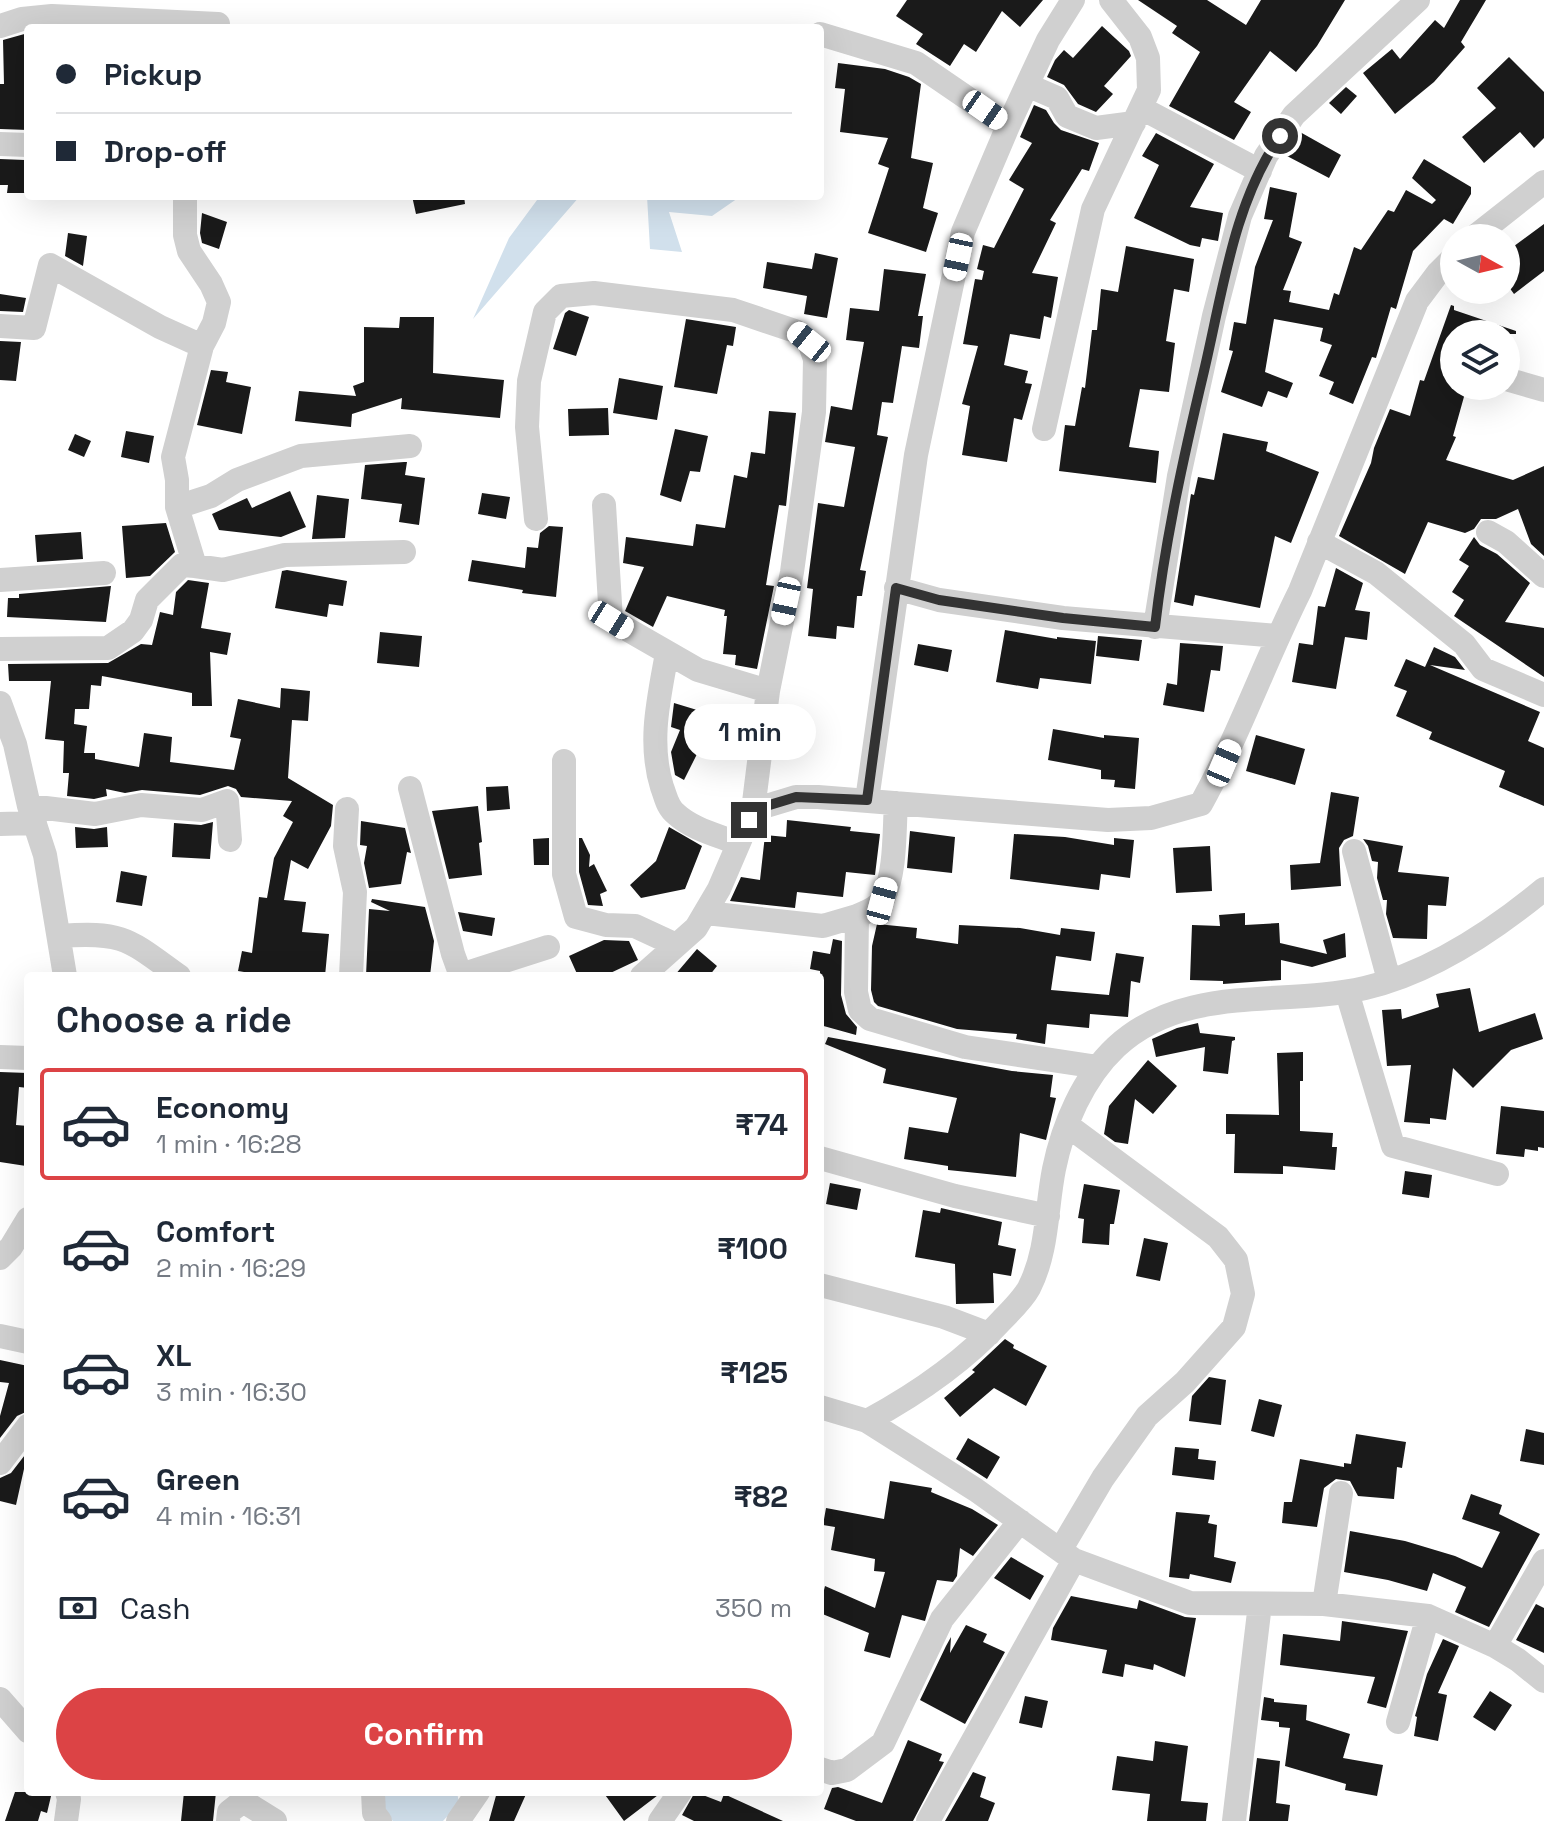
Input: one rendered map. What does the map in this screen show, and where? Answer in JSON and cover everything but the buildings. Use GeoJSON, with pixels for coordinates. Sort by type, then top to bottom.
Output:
{"type":"FeatureCollection","features":[{"type":"Feature","properties":{"kind":"street"},"geometry":{"type":"LineString","coordinates":[[867,800],[916,455],[963,232],[1048,40],[1073,0]]}},
{"type":"Feature","properties":{"kind":"street"},"geometry":{"type":"LineString","coordinates":[[1044,429],[1093,209],[1149,90],[1148,58],[1140,37],[1111,0]]}},
{"type":"Feature","properties":{"kind":"street"},"geometry":{"type":"LineString","coordinates":[[1155,627],[1179,476],[1214,316],[1240,216],[1266,156],[1294,115],[1418,0]]}},
{"type":"Feature","properties":{"kind":"street"},"geometry":{"type":"LineString","coordinates":[[0,26],[22,19],[65,16],[218,24]]}},
{"type":"Feature","properties":{"kind":"street"},"geometry":{"type":"LineString","coordinates":[[824,35],[916,63],[1008,126]]}},
{"type":"Feature","properties":{"kind":"street"},"geometry":{"type":"LineString","coordinates":[[1027,85],[1057,98],[1067,116],[1096,128],[1138,115],[1260,171]]}},
{"type":"Feature","properties":{"kind":"street"},"geometry":{"type":"LineString","coordinates":[[0,144],[24,145]]}},
{"type":"Feature","properties":{"kind":"street"},"geometry":{"type":"LineString","coordinates":[[1491,224],[1544,182]]}},
{"type":"Feature","properties":{"kind":"street"},"geometry":{"type":"LineString","coordinates":[[185,200],[185,235],[189,251],[219,302],[214,323],[202,346],[173,457],[177,507],[195,566]]}},
{"type":"Feature","properties":{"kind":"street"},"geometry":{"type":"LineString","coordinates":[[0,326],[34,328],[50,265],[160,327],[202,346]]}},
{"type":"Feature","properties":{"kind":"street"},"geometry":{"type":"LineString","coordinates":[[753,810],[796,797],[1108,820],[1151,818],[1201,804],[1224,763],[1319,542],[1417,301],[1440,271]]}},
{"type":"Feature","properties":{"kind":"street"},"geometry":{"type":"LineString","coordinates":[[536,519],[527,427],[529,381],[545,312],[561,296],[594,293],[733,310],[795,331],[809,342],[815,359],[814,412],[792,572],[768,691],[753,810],[706,913],[696,928],[646,972]]}},
{"type":"Feature","properties":{"kind":"street"},"geometry":{"type":"LineString","coordinates":[[1520,383],[1544,390]]}},
{"type":"Feature","properties":{"kind":"street"},"geometry":{"type":"LineString","coordinates":[[177,507],[211,496],[237,480],[301,456],[410,446]]}},
{"type":"Feature","properties":{"kind":"street"},"geometry":{"type":"LineString","coordinates":[[604,505],[611,620],[698,670],[768,691]]}},
{"type":"Feature","properties":{"kind":"street"},"geometry":{"type":"LineString","coordinates":[[1488,532],[1506,542],[1544,576]]}},
{"type":"Feature","properties":{"kind":"street"},"geometry":{"type":"LineString","coordinates":[[1319,542],[1376,573],[1464,644],[1483,669],[1544,695]]}},
{"type":"Feature","properties":{"kind":"street"},"geometry":{"type":"LineString","coordinates":[[0,649],[108,648],[133,631],[141,620],[147,600],[182,565],[223,570],[285,555],[404,552]]}},
{"type":"Feature","properties":{"kind":"street"},"geometry":{"type":"LineString","coordinates":[[0,580],[104,573]]}},
{"type":"Feature","properties":{"kind":"street"},"geometry":{"type":"LineString","coordinates":[[896,588],[939,600],[1063,618],[1277,636]]}},
{"type":"Feature","properties":{"kind":"street"},"geometry":{"type":"LineString","coordinates":[[667,653],[655,717],[655,740],[659,777],[668,805],[676,815],[693,826],[737,843]]}},
{"type":"Feature","properties":{"kind":"street"},"geometry":{"type":"LineString","coordinates":[[0,703],[15,744],[45,855],[64,972]]}},
{"type":"Feature","properties":{"kind":"street"},"geometry":{"type":"LineString","coordinates":[[564,761],[564,874],[576,917],[606,925],[635,926],[676,945]]}},
{"type":"Feature","properties":{"kind":"street"},"geometry":{"type":"LineString","coordinates":[[410,788],[460,972]]}},
{"type":"Feature","properties":{"kind":"street"},"geometry":{"type":"LineString","coordinates":[[0,824],[32,815],[95,814],[141,805],[202,810],[227,801],[230,840]]}},
{"type":"Feature","properties":{"kind":"street"},"geometry":{"type":"LineString","coordinates":[[706,913],[823,926],[872,910],[882,901],[891,866],[896,803]]}},
{"type":"Feature","properties":{"kind":"street"},"geometry":{"type":"LineString","coordinates":[[347,809],[345,846],[355,892],[351,972]]}},
{"type":"Feature","properties":{"kind":"street"},"geometry":{"type":"LineString","coordinates":[[1354,851],[1389,980]]}},
{"type":"Feature","properties":{"kind":"street"},"geometry":{"type":"LineString","coordinates":[[867,1421],[939,1378],[989,1334],[1029,1289],[1042,1254],[1054,1170],[1067,1125],[1081,1093],[1098,1067],[1137,1030],[1166,1015],[1202,1004],[1347,992],[1389,980],[1446,957],[1521,908],[1544,889]]}},
{"type":"Feature","properties":{"kind":"street"},"geometry":{"type":"LineString","coordinates":[[857,916],[856,992],[860,1010],[870,1019],[965,1047],[1098,1067]]}},
{"type":"Feature","properties":{"kind":"street"},"geometry":{"type":"LineString","coordinates":[[60,936],[97,933],[123,938],[149,952],[174,972]]}},
{"type":"Feature","properties":{"kind":"street"},"geometry":{"type":"LineString","coordinates":[[470,972],[548,947]]}},
{"type":"Feature","properties":{"kind":"street"},"geometry":{"type":"LineString","coordinates":[[1347,992],[1393,1146],[1497,1174]]}},
{"type":"Feature","properties":{"kind":"street"},"geometry":{"type":"LineString","coordinates":[[0,1057],[24,1058]]}},
{"type":"Feature","properties":{"kind":"street"},"geometry":{"type":"LineString","coordinates":[[928,1821],[1068,1555],[1103,1478],[1147,1416],[1185,1382],[1234,1327],[1243,1294],[1236,1260],[1218,1237],[1067,1125]]}},
{"type":"Feature","properties":{"kind":"street"},"geometry":{"type":"LineString","coordinates":[[824,1159],[955,1196],[1048,1216]]}},
{"type":"Feature","properties":{"kind":"street"},"geometry":{"type":"LineString","coordinates":[[0,1258],[24,1226]]}},
{"type":"Feature","properties":{"kind":"street"},"geometry":{"type":"LineString","coordinates":[[824,1286],[944,1317],[989,1334]]}},
{"type":"Feature","properties":{"kind":"street"},"geometry":{"type":"LineString","coordinates":[[0,1336],[24,1341]]}},
{"type":"Feature","properties":{"kind":"street"},"geometry":{"type":"LineString","coordinates":[[824,1408],[867,1421],[1068,1555],[1190,1603],[1324,1604],[1428,1616],[1495,1646],[1544,1681]]}},
{"type":"Feature","properties":{"kind":"street"},"geometry":{"type":"LineString","coordinates":[[0,1463],[24,1431]]}},
{"type":"Feature","properties":{"kind":"street"},"geometry":{"type":"LineString","coordinates":[[1324,1604],[1341,1493]]}},
{"type":"Feature","properties":{"kind":"street"},"geometry":{"type":"LineString","coordinates":[[824,1770],[832,1773],[847,1770],[883,1743],[942,1619],[1020,1521]]}},
{"type":"Feature","properties":{"kind":"street"},"geometry":{"type":"LineString","coordinates":[[1495,1646],[1544,1561]]}},
{"type":"Feature","properties":{"kind":"street"},"geometry":{"type":"LineString","coordinates":[[1234,1821],[1260,1604]]}},
{"type":"Feature","properties":{"kind":"street"},"geometry":{"type":"LineString","coordinates":[[1398,1722],[1428,1616]]}},
{"type":"Feature","properties":{"kind":"street"},"geometry":{"type":"LineString","coordinates":[[0,1699],[24,1726]]}},
{"type":"Feature","properties":{"kind":"street"},"geometry":{"type":"LineString","coordinates":[[66,1821],[68,1796]]}},
{"type":"Feature","properties":{"kind":"street"},"geometry":{"type":"LineString","coordinates":[[373,1796],[374,1813],[380,1821]]}},
{"type":"Feature","properties":{"kind":"street"},"geometry":{"type":"LineString","coordinates":[[458,1821],[475,1796]]}},
{"type":"Feature","properties":{"kind":"street"},"geometry":{"type":"LineString","coordinates":[[660,1821],[677,1796]]}},
{"type":"Feature","properties":{"kind":"street"},"geometry":{"type":"LineString","coordinates":[[228,1821],[229,1812],[243,1801],[269,1819]]}},
{"type":"Feature","properties":{"kind":"water"},"geometry":{"type":"Polygon","coordinates":[[[537,200],[577,200],[473,319],[509,238],[537,200]]]}},
{"type":"Feature","properties":{"kind":"water"},"geometry":{"type":"Polygon","coordinates":[[[647,200],[735,200],[712,216],[669,212],[682,252],[650,249],[647,200]]]}},
{"type":"Feature","properties":{"kind":"water"},"geometry":{"type":"Polygon","coordinates":[[[379,1796],[458,1796],[459,1803],[443,1821],[393,1821],[380,1811],[379,1796]]]}},
{"type":"Feature","properties":{"kind":"route"},"geometry":{"type":"LineString","coordinates":[[749,820],[753,810],[796,797],[867,800],[896,588],[939,600],[1063,618],[1155,627],[1179,476],[1214,316],[1240,216],[1266,156],[1280,136]]}}]}
